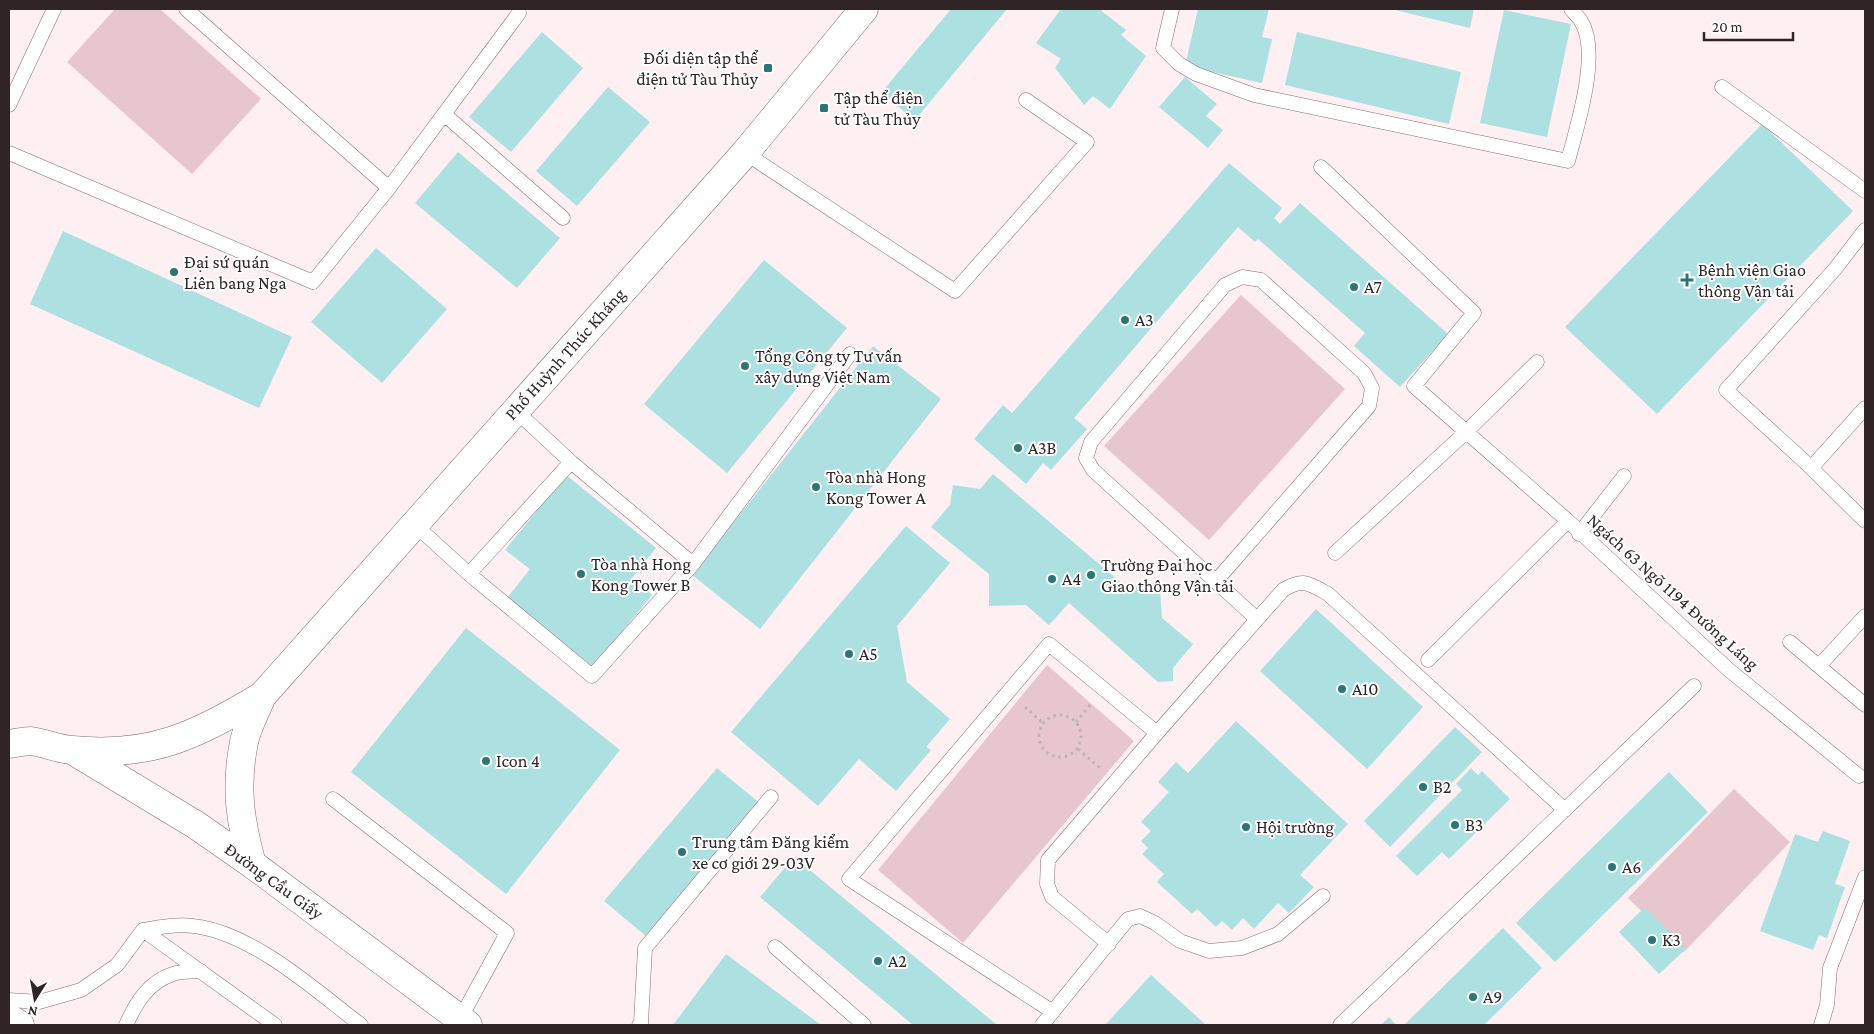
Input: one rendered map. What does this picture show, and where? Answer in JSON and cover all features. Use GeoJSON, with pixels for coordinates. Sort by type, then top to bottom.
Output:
{"type":"FeatureCollection","features":[{"type":"Feature","properties":{"kind":"main road","name":"Phố Huỳnh Thúc Kháng"},"geometry":{"type":"LineString","coordinates":[[72,750],[133,751],[169,743],[194,734],[224,719],[262,696],[745,153],[864,9]]}},
{"type":"Feature","properties":{"kind":"main road","name":"Phố Huỳnh Thúc Kháng"},"geometry":{"type":"LineString","coordinates":[[252,864],[242,828],[239,789],[244,743],[262,696]]}},
{"type":"Feature","properties":{"kind":"main road"},"geometry":{"type":"LineString","coordinates":[[9,744],[30,741],[72,750]]}},
{"type":"Feature","properties":{"kind":"main road","name":"Đường Cầu Giấy"},"geometry":{"type":"LineString","coordinates":[[72,750],[196,825],[252,864],[464,1022]]}},
{"type":"Feature","properties":{"kind":"main road"},"geometry":{"type":"LineString","coordinates":[[9,1018],[20,1025]]}},
{"type":"Feature","properties":{"kind":"lane"},"geometry":{"type":"LineString","coordinates":[[9,105],[54,9]]}},
{"type":"Feature","properties":{"kind":"lane"},"geometry":{"type":"LineString","coordinates":[[186,9],[389,188]]}},
{"type":"Feature","properties":{"kind":"lane"},"geometry":{"type":"LineString","coordinates":[[1170,10],[1163,48],[1179,64],[1196,74],[1254,95],[1568,161],[1588,78],[1587,38],[1581,21],[1571,9]]}},
{"type":"Feature","properties":{"kind":"lane"},"geometry":{"type":"LineString","coordinates":[[9,153],[313,282],[389,188],[519,13]]}},
{"type":"Feature","properties":{"kind":"lane"},"geometry":{"type":"LineString","coordinates":[[1722,87],[1865,191]]}},
{"type":"Feature","properties":{"kind":"lane"},"geometry":{"type":"LineString","coordinates":[[745,153],[955,291],[1087,142],[1026,100]]}},
{"type":"Feature","properties":{"kind":"lane"},"geometry":{"type":"LineString","coordinates":[[444,114],[563,218]]}},
{"type":"Feature","properties":{"kind":"lane","name":"Ngách 63 Ngõ 1194 Đường Láng"},"geometry":{"type":"LineString","coordinates":[[1321,167],[1474,313],[1414,386],[1465,433],[1568,521],[1579,534],[1729,670],[1863,776]]}},
{"type":"Feature","properties":{"kind":"lane"},"geometry":{"type":"LineString","coordinates":[[1865,230],[1835,269],[1726,390],[1812,468],[1865,521]]}},
{"type":"Feature","properties":{"kind":"lane"},"geometry":{"type":"LineString","coordinates":[[1216,581],[1369,406],[1372,388],[1364,373],[1261,280],[1242,277],[1225,285],[1091,442],[1086,458],[1093,470],[1257,619]]}},
{"type":"Feature","properties":{"kind":"lane"},"geometry":{"type":"LineString","coordinates":[[414,524],[469,574],[592,676],[693,564],[850,354]]}},
{"type":"Feature","properties":{"kind":"lane"},"geometry":{"type":"LineString","coordinates":[[1335,553],[1465,433],[1537,362]]}},
{"type":"Feature","properties":{"kind":"lane"},"geometry":{"type":"LineString","coordinates":[[1812,468],[1865,408]]}},
{"type":"Feature","properties":{"kind":"lane"},"geometry":{"type":"LineString","coordinates":[[515,410],[571,462],[693,564]]}},
{"type":"Feature","properties":{"kind":"lane"},"geometry":{"type":"LineString","coordinates":[[469,574],[571,462]]}},
{"type":"Feature","properties":{"kind":"lane"},"geometry":{"type":"LineString","coordinates":[[1579,534],[1624,476]]}},
{"type":"Feature","properties":{"kind":"lane"},"geometry":{"type":"LineString","coordinates":[[1428,660],[1568,521]]}},
{"type":"Feature","properties":{"kind":"lane"},"geometry":{"type":"LineString","coordinates":[[1109,944],[1052,897],[1047,884],[1048,860],[1257,619],[1283,590],[1295,583],[1309,583],[1328,594],[1565,810]]}},
{"type":"Feature","properties":{"kind":"lane"},"geometry":{"type":"LineString","coordinates":[[1819,666],[1865,616]]}},
{"type":"Feature","properties":{"kind":"lane"},"geometry":{"type":"LineString","coordinates":[[1790,642],[1865,705]]}},
{"type":"Feature","properties":{"kind":"lane"},"geometry":{"type":"LineString","coordinates":[[1053,1012],[849,879],[1049,644],[1157,733]]}},
{"type":"Feature","properties":{"kind":"lane"},"geometry":{"type":"LineString","coordinates":[[1340,1025],[1694,686]]}},
{"type":"Feature","properties":{"kind":"lane"},"geometry":{"type":"LineString","coordinates":[[639,1025],[641,1022],[645,948],[771,797]]}},
{"type":"Feature","properties":{"kind":"lane"},"geometry":{"type":"LineString","coordinates":[[333,799],[507,933],[464,1022]]}},
{"type":"Feature","properties":{"kind":"lane"},"geometry":{"type":"LineString","coordinates":[[1821,1025],[1827,1006],[1830,968],[1865,877]]}},
{"type":"Feature","properties":{"kind":"lane"},"geometry":{"type":"LineString","coordinates":[[1042,1025],[1128,919],[1140,916],[1155,923],[1180,941],[1209,951],[1242,948],[1278,934],[1323,896]]}},
{"type":"Feature","properties":{"kind":"lane"},"geometry":{"type":"LineString","coordinates":[[9,1000],[39,1002],[82,990],[117,965],[143,930],[170,925],[198,926],[222,932],[245,943],[290,971],[361,1025]]}},
{"type":"Feature","properties":{"kind":"lane"},"geometry":{"type":"LineString","coordinates":[[143,930],[275,1025]]}},
{"type":"Feature","properties":{"kind":"lane"},"geometry":{"type":"LineString","coordinates":[[775,947],[864,1025]]}},
{"type":"Feature","properties":{"kind":"lane"},"geometry":{"type":"LineString","coordinates":[[126,1025],[132,1011],[155,982],[174,973],[201,971]]}},
{"type":"Feature","properties":{"kind":"path"},"geometry":{"type":"LineString","coordinates":[[1059,715],[1071,718],[1080,728],[1081,743],[1078,749],[1073,754],[1060,758],[1047,753],[1039,743],[1040,729],[1043,723],[1047,719],[1059,715]]}},
{"type":"Feature","properties":{"kind":"path"},"geometry":{"type":"LineString","coordinates":[[1078,749],[1115,782]]}},
{"type":"Feature","properties":{"kind":"shaded area"},"geometry":{"type":"Polygon","coordinates":[[[115,9],[160,9],[261,99],[192,174],[67,62],[115,9]]]}},
{"type":"Feature","properties":{"kind":"shaded area"},"geometry":{"type":"Polygon","coordinates":[[[1241,295],[1345,389],[1209,540],[1104,446],[1241,295]]]}},
{"type":"Feature","properties":{"kind":"shaded area"},"geometry":{"type":"Polygon","coordinates":[[[1047,665],[1134,741],[963,943],[878,870],[1047,665]]]}},
{"type":"Feature","properties":{"kind":"shaded area"},"geometry":{"type":"Polygon","coordinates":[[[1734,789],[1790,842],[1684,952],[1628,898],[1734,789]]]}},
{"type":"Feature","properties":{"kind":"building"},"geometry":{"type":"Polygon","coordinates":[[[951,9],[1007,9],[915,120],[881,93],[951,9]]]}},
{"type":"Feature","properties":{"kind":"building"},"geometry":{"type":"Polygon","coordinates":[[[1061,9],[1099,9],[1126,30],[1121,35],[1146,56],[1110,109],[1093,96],[1084,105],[1055,68],[1061,59],[1036,43],[1061,9]]]}},
{"type":"Feature","properties":{"kind":"building"},"geometry":{"type":"Polygon","coordinates":[[[1198,9],[1269,9],[1262,37],[1272,39],[1262,83],[1185,66],[1198,9]]]}},
{"type":"Feature","properties":{"kind":"building"},"geometry":{"type":"Polygon","coordinates":[[[1391,9],[1474,9],[1470,28],[1391,9]]]}},
{"type":"Feature","properties":{"kind":"building"},"geometry":{"type":"Polygon","coordinates":[[[1504,10],[1571,24],[1547,137],[1480,123],[1504,10]]]}},
{"type":"Feature","properties":{"kind":"building"},"geometry":{"type":"Polygon","coordinates":[[[542,32],[583,68],[511,152],[469,117],[542,32]]]}},
{"type":"Feature","properties":{"kind":"building"},"geometry":{"type":"Polygon","coordinates":[[[1297,32],[1461,72],[1449,124],[1285,85],[1297,32]]]}},
{"type":"Feature","properties":{"kind":"building"},"geometry":{"type":"Polygon","coordinates":[[[1185,77],[1217,104],[1206,116],[1223,130],[1208,148],[1159,107],[1185,77]]]}},
{"type":"Feature","properties":{"kind":"building"},"geometry":{"type":"Polygon","coordinates":[[[608,87],[650,122],[577,206],[536,171],[608,87]]]}},
{"type":"Feature","properties":{"kind":"building"},"geometry":{"type":"Polygon","coordinates":[[[1762,124],[1853,211],[1657,414],[1565,327],[1762,124]]]}},
{"type":"Feature","properties":{"kind":"building"},"geometry":{"type":"Polygon","coordinates":[[[458,152],[560,238],[517,288],[415,203],[458,152]]]}},
{"type":"Feature","properties":{"kind":"building"},"geometry":{"type":"Polygon","coordinates":[[[1229,163],[1282,208],[1274,218],[1280,224],[1300,203],[1448,334],[1400,387],[1354,346],[1365,333],[1258,239],[1255,242],[1238,227],[1074,418],[1087,429],[1051,470],[1043,463],[1026,484],[974,439],[1003,405],[1012,413],[1229,163]]]}},
{"type":"Feature","properties":{"kind":"building"},"geometry":{"type":"Polygon","coordinates":[[[63,231],[292,337],[259,408],[30,304],[63,231]]]}},
{"type":"Feature","properties":{"kind":"building"},"geometry":{"type":"Polygon","coordinates":[[[376,248],[447,309],[382,383],[311,322],[376,248]]]}},
{"type":"Feature","properties":{"kind":"building","name":"Tổng Công ty Tư vấn xây dựng Việt Nam"},"geometry":{"type":"Polygon","coordinates":[[[764,260],[847,328],[727,473],[644,404],[764,260]]]}},
{"type":"Feature","properties":{"kind":"building","name":"Tòa nhà Hong Kong Tower A"},"geometry":{"type":"Polygon","coordinates":[[[873,346],[941,399],[760,629],[692,575],[873,346]]]}},
{"type":"Feature","properties":{"kind":"building","name":"A4"},"geometry":{"type":"Polygon","coordinates":[[[993,474],[1125,586],[1155,583],[1160,589],[1162,618],[1193,644],[1173,668],[1173,681],[1158,682],[1069,603],[1049,625],[1026,605],[989,606],[989,574],[931,527],[950,505],[953,485],[980,489],[993,474]]]}},
{"type":"Feature","properties":{"kind":"building","name":"Tòa nhà Hong Kong Tower B"},"geometry":{"type":"Polygon","coordinates":[[[566,475],[656,548],[632,578],[652,595],[593,667],[507,598],[530,569],[505,550],[566,475]]]}},
{"type":"Feature","properties":{"kind":"building","name":"A5"},"geometry":{"type":"Polygon","coordinates":[[[906,526],[950,563],[897,626],[907,682],[950,719],[926,747],[931,750],[896,791],[859,759],[818,806],[731,732],[906,526]]]}},
{"type":"Feature","properties":{"kind":"building","name":"A10"},"geometry":{"type":"Polygon","coordinates":[[[1316,609],[1423,707],[1367,769],[1260,671],[1316,609]]]}},
{"type":"Feature","properties":{"kind":"building","name":"Icon 4"},"geometry":{"type":"Polygon","coordinates":[[[466,628],[620,750],[506,894],[351,772],[466,628]]]}},
{"type":"Feature","properties":{"kind":"building","name":"Hội trường"},"geometry":{"type":"Polygon","coordinates":[[[1236,721],[1348,824],[1300,875],[1314,887],[1289,913],[1278,903],[1254,929],[1243,918],[1232,930],[1222,921],[1216,927],[1197,909],[1192,914],[1157,882],[1164,874],[1142,854],[1148,848],[1141,841],[1151,831],[1141,822],[1169,792],[1158,782],[1176,762],[1188,773],[1236,721]]]}},
{"type":"Feature","properties":{"kind":"building","name":"B2"},"geometry":{"type":"Polygon","coordinates":[[[1455,727],[1482,752],[1390,847],[1364,821],[1455,727]]]}},
{"type":"Feature","properties":{"kind":"building","name":"Trung tâm Đăng kiểm xe cơ giới 29-03V"},"geometry":{"type":"Polygon","coordinates":[[[717,768],[761,804],[647,937],[604,901],[717,768]]]}},
{"type":"Feature","properties":{"kind":"building","name":"B3"},"geometry":{"type":"Polygon","coordinates":[[[1471,768],[1478,775],[1482,771],[1510,799],[1449,859],[1442,852],[1417,876],[1396,856],[1462,790],[1456,784],[1471,768]]]}},
{"type":"Feature","properties":{"kind":"building","name":"A6"},"geometry":{"type":"Polygon","coordinates":[[[1669,772],[1708,812],[1555,962],[1516,923],[1669,772]]]}},
{"type":"Feature","properties":{"kind":"building"},"geometry":{"type":"Polygon","coordinates":[[[1823,831],[1850,841],[1835,884],[1845,887],[1827,938],[1819,935],[1813,950],[1760,931],[1795,834],[1818,842],[1823,831]]]}},
{"type":"Feature","properties":{"kind":"building","name":"A2"},"geometry":{"type":"Polygon","coordinates":[[[794,857],[997,1025],[913,1025],[760,897],[794,857]]]}},
{"type":"Feature","properties":{"kind":"building","name":"K3"},"geometry":{"type":"Polygon","coordinates":[[[1645,907],[1686,949],[1659,974],[1619,932],[1645,907]]]}},
{"type":"Feature","properties":{"kind":"building","name":"A9"},"geometry":{"type":"Polygon","coordinates":[[[1503,928],[1542,968],[1484,1025],[1404,1025],[1503,928]]]}},
{"type":"Feature","properties":{"kind":"building"},"geometry":{"type":"Polygon","coordinates":[[[726,954],[821,1025],[673,1025],[726,954]]]}},
{"type":"Feature","properties":{"kind":"building"},"geometry":{"type":"Polygon","coordinates":[[[1151,975],[1206,1025],[1105,1025],[1151,975]]]}},
{"type":"Feature","properties":{"kind":"building"},"geometry":{"type":"Polygon","coordinates":[[[1389,1017],[1396,1025],[1381,1025],[1389,1017]]]}},
{"type":"Feature","properties":{"kind":"place","name":"Đối diện tập thể điện tử Tàu Thủy"},"geometry":{"type":"Point","coordinates":[768,68]}},
{"type":"Feature","properties":{"kind":"place","name":"Tập thể điện tử Tàu Thủy"},"geometry":{"type":"Point","coordinates":[824,108]}},
{"type":"Feature","properties":{"kind":"place","name":"Đại sứ quán Liên bang Nga"},"geometry":{"type":"Point","coordinates":[174,272]}},
{"type":"Feature","properties":{"kind":"place","name":"Bệnh viện Giao thông Vận tải"},"geometry":{"type":"Point","coordinates":[1687,280]}},
{"type":"Feature","properties":{"kind":"place","name":"A7"},"geometry":{"type":"Point","coordinates":[1354,287]}},
{"type":"Feature","properties":{"kind":"place","name":"A3"},"geometry":{"type":"Point","coordinates":[1125,320]}},
{"type":"Feature","properties":{"kind":"place","name":"Tổng Công ty Tư vấn xây dựng Việt Nam"},"geometry":{"type":"Point","coordinates":[745,366]}},
{"type":"Feature","properties":{"kind":"place","name":"A3B"},"geometry":{"type":"Point","coordinates":[1018,448]}},
{"type":"Feature","properties":{"kind":"place","name":"Tòa nhà Hong Kong Tower A"},"geometry":{"type":"Point","coordinates":[816,487]}},
{"type":"Feature","properties":{"kind":"place","name":"Tòa nhà Hong Kong Tower B"},"geometry":{"type":"Point","coordinates":[581,574]}},
{"type":"Feature","properties":{"kind":"place","name":"Trường Đại học Giao thông Vận tải"},"geometry":{"type":"Point","coordinates":[1091,575]}},
{"type":"Feature","properties":{"kind":"place","name":"A4"},"geometry":{"type":"Point","coordinates":[1052,579]}},
{"type":"Feature","properties":{"kind":"place","name":"A5"},"geometry":{"type":"Point","coordinates":[849,654]}},
{"type":"Feature","properties":{"kind":"place","name":"A10"},"geometry":{"type":"Point","coordinates":[1342,689]}},
{"type":"Feature","properties":{"kind":"place","name":"Icon 4"},"geometry":{"type":"Point","coordinates":[486,761]}},
{"type":"Feature","properties":{"kind":"place","name":"B2"},"geometry":{"type":"Point","coordinates":[1423,787]}},
{"type":"Feature","properties":{"kind":"place","name":"B3"},"geometry":{"type":"Point","coordinates":[1455,825]}},
{"type":"Feature","properties":{"kind":"place","name":"Hội trường"},"geometry":{"type":"Point","coordinates":[1246,827]}},
{"type":"Feature","properties":{"kind":"place","name":"Trung tâm Đăng kiểm xe cơ giới 29-03V"},"geometry":{"type":"Point","coordinates":[682,852]}},
{"type":"Feature","properties":{"kind":"place","name":"A6"},"geometry":{"type":"Point","coordinates":[1612,867]}},
{"type":"Feature","properties":{"kind":"place","name":"K3"},"geometry":{"type":"Point","coordinates":[1652,940]}},
{"type":"Feature","properties":{"kind":"place","name":"A2"},"geometry":{"type":"Point","coordinates":[878,961]}},
{"type":"Feature","properties":{"kind":"place","name":"A9"},"geometry":{"type":"Point","coordinates":[1473,997]}}]}
